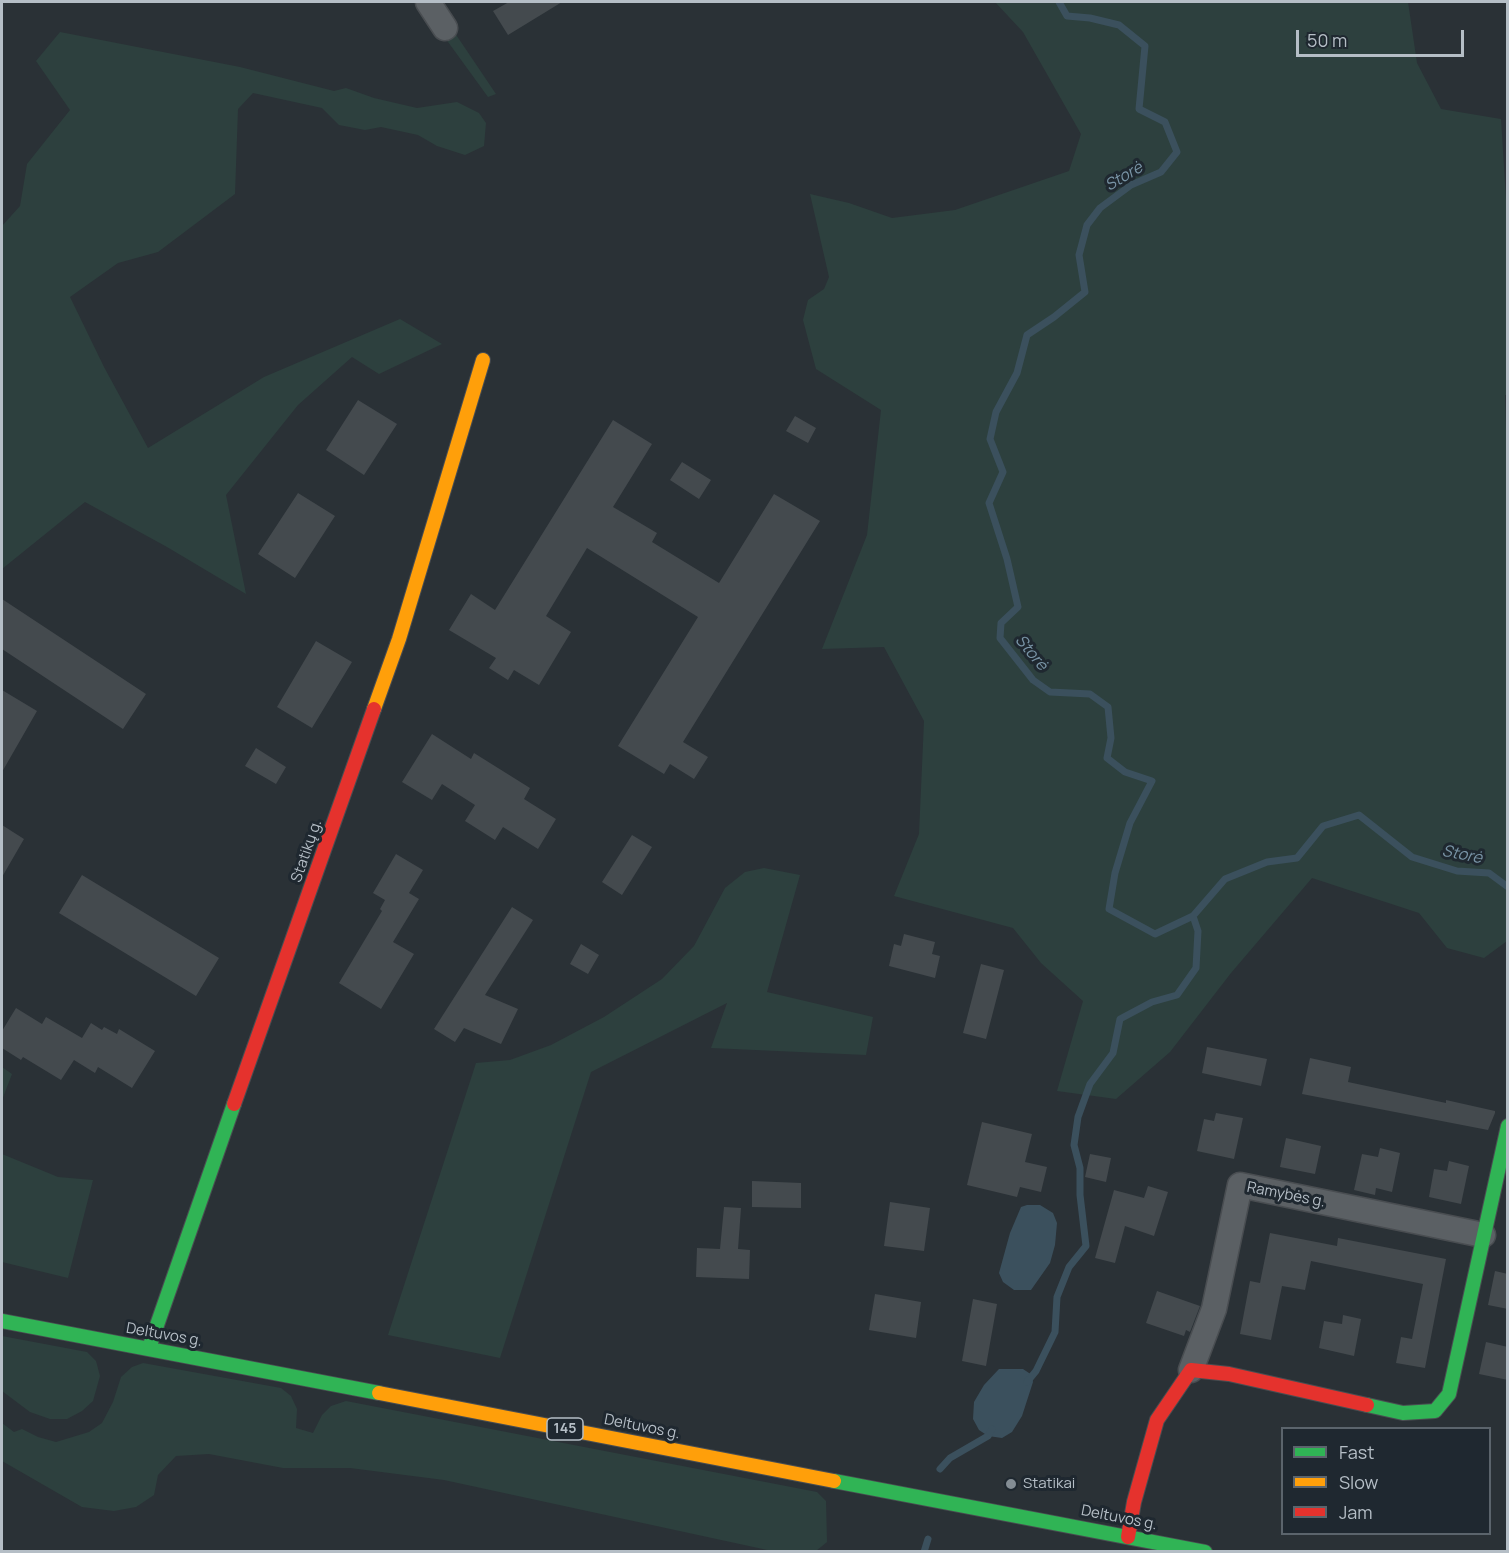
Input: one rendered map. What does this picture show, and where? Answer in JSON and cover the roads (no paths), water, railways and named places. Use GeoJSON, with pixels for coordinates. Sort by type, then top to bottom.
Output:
{"type":"FeatureCollection","features":[{"type":"Feature","properties":{"kind":"street"},"geometry":{"type":"LineString","coordinates":[[428,2],[445,28]]}},
{"type":"Feature","properties":{"kind":"street","name":"Statikų g."},"geometry":{"type":"LineString","coordinates":[[148,1348],[399,639],[483,360]]}},
{"type":"Feature","properties":{"kind":"street"},"geometry":{"type":"LineString","coordinates":[[1191,1370],[1229,1374],[1403,1413],[1435,1411],[1449,1394],[1508,1126]]}},
{"type":"Feature","properties":{"kind":"street","name":"Ramybės g."},"geometry":{"type":"LineString","coordinates":[[1128,1537],[1134,1502],[1157,1420],[1191,1370],[1214,1309],[1240,1185],[1483,1235]]}},
{"type":"Feature","properties":{"kind":"street","name":"Deltuvos g."},"geometry":{"type":"LineString","coordinates":[[2,1321],[1205,1551]]}},
{"type":"Feature","properties":{"kind":"water"},"geometry":{"type":"Polygon","coordinates":[[[1040,1205],[1053,1213],[1057,1223],[1055,1245],[1050,1263],[1031,1290],[1014,1290],[1003,1282],[999,1273],[1010,1233],[1021,1207],[1040,1205]]]}},
{"type":"Feature","properties":{"kind":"water"},"geometry":{"type":"Polygon","coordinates":[[[999,1369],[1023,1369],[1032,1375],[1033,1382],[1022,1416],[1012,1432],[1002,1438],[988,1436],[979,1430],[973,1419],[974,1402],[984,1385],[999,1369]]]}},
{"type":"Feature","properties":{"kind":"waterway","name":"Storė"},"geometry":{"type":"LineString","coordinates":[[1059,2],[1067,16],[1090,18],[1119,25],[1145,46],[1139,109],[1165,122],[1177,152],[1161,172],[1131,185],[1100,208],[1087,225],[1079,255],[1085,292],[1027,335],[1017,373],[996,412],[990,439],[1003,472],[989,503],[1007,559],[1018,607],[1001,623],[1000,638],[1033,680],[1050,692],[1090,694],[1108,707],[1111,738],[1107,758],[1125,772],[1152,781],[1130,823],[1115,873],[1109,909],[1155,934],[1193,916],[1225,879],[1267,862],[1297,858],[1323,826],[1359,815],[1412,857],[1457,871],[1489,873],[1508,887]]}},
{"type":"Feature","properties":{"kind":"waterway"},"geometry":{"type":"LineString","coordinates":[[1027,1382],[1036,1371],[1055,1332],[1057,1297],[1069,1267],[1086,1246],[1080,1195],[1080,1168],[1074,1145],[1078,1117],[1090,1084],[1113,1053],[1120,1019],[1152,1002],[1177,995],[1196,968],[1198,931],[1193,916]]}},
{"type":"Feature","properties":{"kind":"waterway"},"geometry":{"type":"LineString","coordinates":[[940,1469],[950,1458],[988,1436],[992,1429]]}},
{"type":"Feature","properties":{"kind":"waterway"},"geometry":{"type":"LineString","coordinates":[[924,1552],[928,1539]]}},
{"type":"Feature","properties":{"kind":"place","name":"Statikai"},"geometry":{"type":"Point","coordinates":[1011,1484]}}]}
